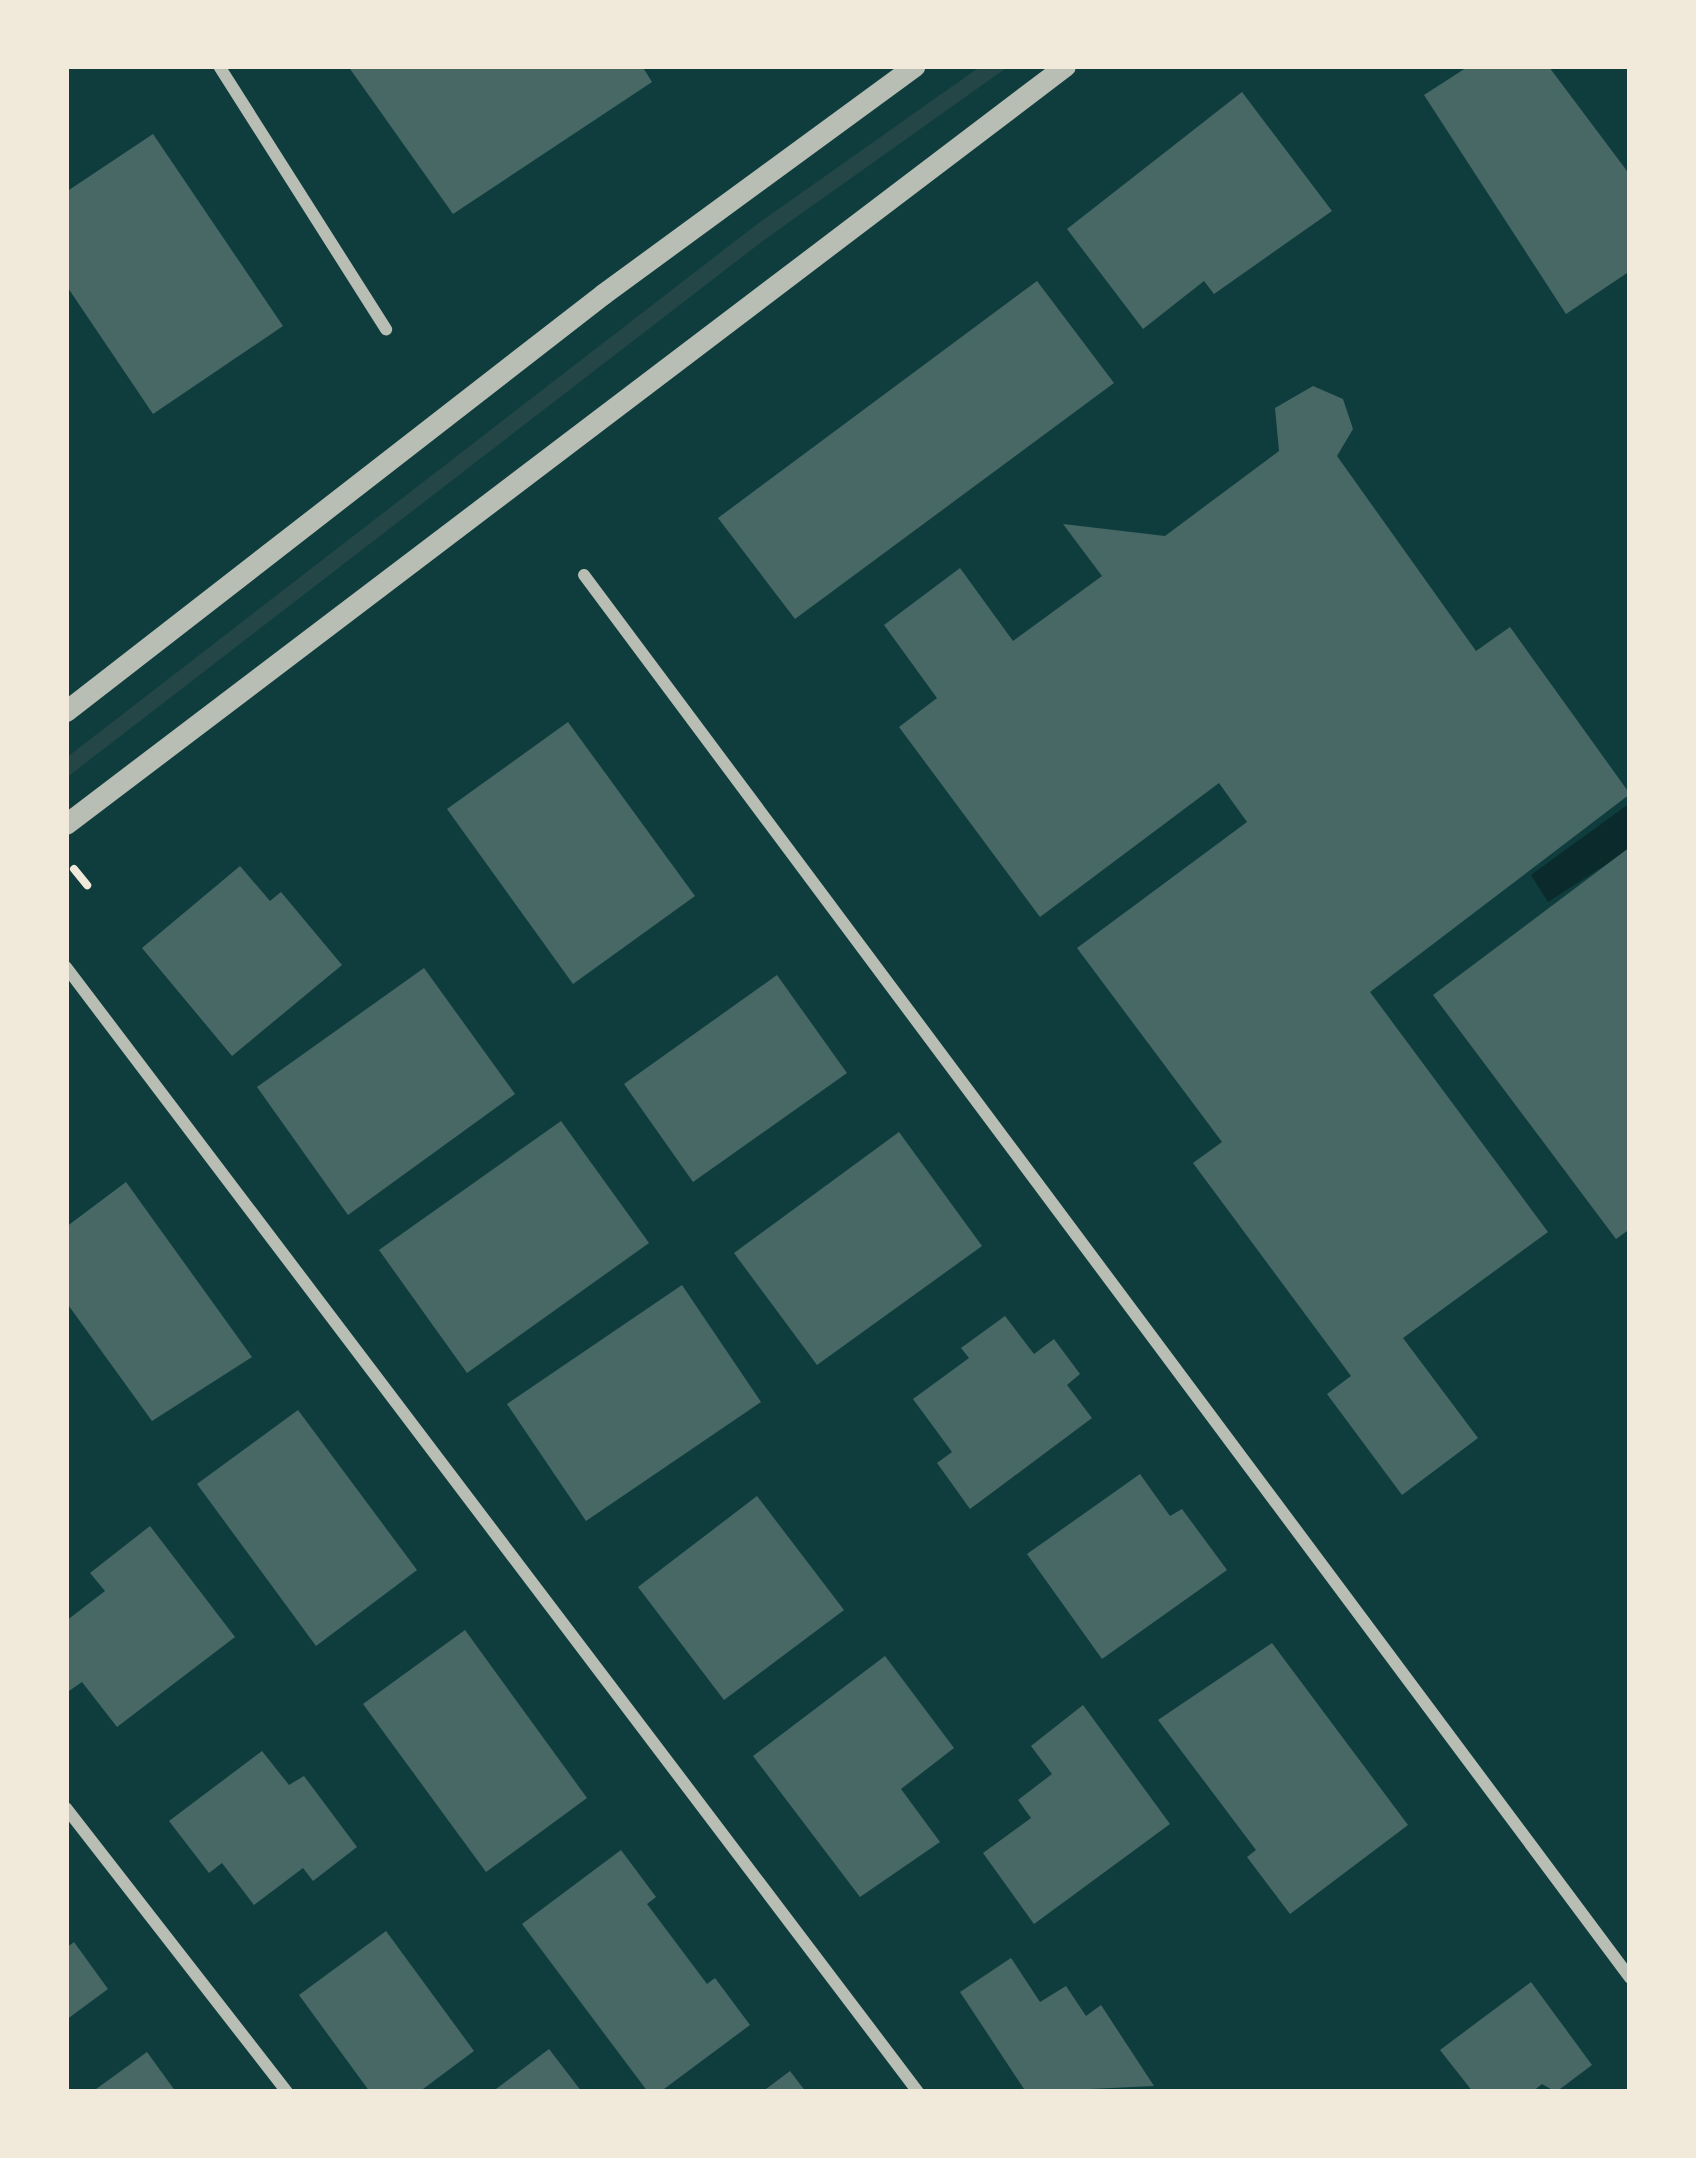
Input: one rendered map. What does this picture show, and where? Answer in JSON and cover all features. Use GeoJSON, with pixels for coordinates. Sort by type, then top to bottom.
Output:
{"type":"FeatureCollection","features":[{"type":"Feature","properties":{"kind":"street"},"geometry":{"type":"LineString","coordinates":[[219,66],[386,329]]}},
{"type":"Feature","properties":{"kind":"street"},"geometry":{"type":"LineString","coordinates":[[66,711],[585,308],[914,66]]}},
{"type":"Feature","properties":{"kind":"street"},"geometry":{"type":"LineString","coordinates":[[66,824],[1066,66]]}},
{"type":"Feature","properties":{"kind":"street"},"geometry":{"type":"LineString","coordinates":[[584,574],[1630,1978]]}},
{"type":"Feature","properties":{"kind":"street"},"geometry":{"type":"LineString","coordinates":[[66,967],[918,2092]]}},
{"type":"Feature","properties":{"kind":"street"},"geometry":{"type":"LineString","coordinates":[[66,1808],[287,2092]]}},
{"type":"Feature","properties":{"kind":"shaded area"},"geometry":{"type":"Polygon","coordinates":[[[981,66],[1009,66],[764,240],[66,778],[66,758],[756,225],[981,66]]]}},
{"type":"Feature","properties":{"kind":"shaded area"},"geometry":{"type":"Polygon","coordinates":[[[1630,803],[1630,849],[1548,902],[1531,875],[1630,803]]]}},
{"type":"Feature","properties":{"kind":"building"},"geometry":{"type":"Polygon","coordinates":[[[348,66],[642,66],[652,82],[453,214],[348,66]]]}},
{"type":"Feature","properties":{"kind":"building"},"geometry":{"type":"Polygon","coordinates":[[[1469,66],[1549,67],[1630,175],[1630,271],[1566,314],[1424,95],[1469,66]]]}},
{"type":"Feature","properties":{"kind":"building"},"geometry":{"type":"Polygon","coordinates":[[[1242,92],[1332,211],[1214,294],[1204,281],[1143,329],[1067,229],[1242,92]]]}},
{"type":"Feature","properties":{"kind":"building"},"geometry":{"type":"Polygon","coordinates":[[[153,134],[283,326],[153,414],[66,285],[66,192],[153,134]]]}},
{"type":"Feature","properties":{"kind":"building"},"geometry":{"type":"Polygon","coordinates":[[[1037,281],[1114,383],[795,619],[718,518],[1037,281]]]}},
{"type":"Feature","properties":{"kind":"building"},"geometry":{"type":"Polygon","coordinates":[[[1313,386],[1343,399],[1353,429],[1337,456],[1476,651],[1510,627],[1630,794],[1370,992],[1548,1232],[1403,1338],[1478,1438],[1402,1495],[1327,1394],[1351,1376],[1193,1163],[1222,1142],[1077,948],[1247,822],[1219,783],[1040,917],[899,727],[937,698],[884,625],[960,568],[1013,641],[1102,576],[1063,524],[1165,536],[1279,451],[1275,408],[1313,386]]]}},
{"type":"Feature","properties":{"kind":"building"},"geometry":{"type":"Polygon","coordinates":[[[568,722],[695,896],[573,984],[447,809],[568,722]]]}},
{"type":"Feature","properties":{"kind":"building"},"geometry":{"type":"Polygon","coordinates":[[[1630,847],[1630,1229],[1616,1239],[1433,995],[1630,847]]]}},
{"type":"Feature","properties":{"kind":"building"},"geometry":{"type":"Polygon","coordinates":[[[240,866],[270,901],[281,892],[342,965],[232,1056],[142,948],[240,866]]]}},
{"type":"Feature","properties":{"kind":"building"},"geometry":{"type":"Polygon","coordinates":[[[424,968],[515,1094],[348,1215],[257,1087],[424,968]]]}},
{"type":"Feature","properties":{"kind":"building"},"geometry":{"type":"Polygon","coordinates":[[[777,975],[847,1073],[693,1182],[624,1084],[777,975]]]}},
{"type":"Feature","properties":{"kind":"building"},"geometry":{"type":"Polygon","coordinates":[[[561,1121],[649,1243],[467,1373],[379,1250],[561,1121]]]}},
{"type":"Feature","properties":{"kind":"building"},"geometry":{"type":"Polygon","coordinates":[[[899,1132],[982,1246],[817,1365],[734,1253],[899,1132]]]}},
{"type":"Feature","properties":{"kind":"building"},"geometry":{"type":"Polygon","coordinates":[[[126,1182],[252,1357],[152,1421],[66,1302],[66,1227],[126,1182]]]}},
{"type":"Feature","properties":{"kind":"building"},"geometry":{"type":"Polygon","coordinates":[[[682,1285],[761,1402],[586,1521],[507,1404],[682,1285]]]}},
{"type":"Feature","properties":{"kind":"building"},"geometry":{"type":"Polygon","coordinates":[[[1005,1316],[1034,1354],[1054,1339],[1080,1374],[1067,1385],[1092,1418],[970,1509],[937,1463],[952,1452],[913,1399],[969,1358],[961,1348],[1005,1316]]]}},
{"type":"Feature","properties":{"kind":"building"},"geometry":{"type":"Polygon","coordinates":[[[298,1410],[417,1570],[316,1646],[197,1484],[298,1410]]]}},
{"type":"Feature","properties":{"kind":"building"},"geometry":{"type":"Polygon","coordinates":[[[1140,1474],[1170,1516],[1182,1509],[1227,1570],[1102,1659],[1027,1554],[1140,1474]]]}},
{"type":"Feature","properties":{"kind":"building"},"geometry":{"type":"Polygon","coordinates":[[[757,1496],[844,1610],[724,1700],[638,1587],[757,1496]]]}},
{"type":"Feature","properties":{"kind":"building"},"geometry":{"type":"Polygon","coordinates":[[[150,1526],[235,1637],[117,1727],[82,1682],[66,1693],[66,1621],[105,1591],[90,1573],[150,1526]]]}},
{"type":"Feature","properties":{"kind":"building"},"geometry":{"type":"Polygon","coordinates":[[[465,1630],[587,1798],[486,1872],[363,1704],[465,1630]]]}},
{"type":"Feature","properties":{"kind":"building"},"geometry":{"type":"Polygon","coordinates":[[[1272,1643],[1408,1825],[1290,1914],[1247,1857],[1256,1850],[1158,1720],[1272,1643]]]}},
{"type":"Feature","properties":{"kind":"building"},"geometry":{"type":"Polygon","coordinates":[[[885,1656],[954,1748],[901,1789],[940,1842],[860,1897],[753,1756],[885,1656]]]}},
{"type":"Feature","properties":{"kind":"building"},"geometry":{"type":"Polygon","coordinates":[[[1083,1705],[1170,1824],[1034,1924],[983,1853],[1031,1818],[1018,1800],[1052,1774],[1031,1746],[1083,1705]]]}},
{"type":"Feature","properties":{"kind":"building"},"geometry":{"type":"Polygon","coordinates":[[[262,1751],[289,1785],[304,1776],[357,1847],[313,1881],[303,1868],[254,1905],[222,1863],[209,1873],[169,1821],[262,1751]]]}},
{"type":"Feature","properties":{"kind":"building"},"geometry":{"type":"Polygon","coordinates":[[[621,1850],[656,1897],[647,1904],[707,1984],[715,1978],[750,2025],[660,2092],[648,2092],[522,1924],[621,1850]]]}},
{"type":"Feature","properties":{"kind":"building"},"geometry":{"type":"Polygon","coordinates":[[[386,1931],[474,2051],[419,2092],[370,2092],[299,1995],[386,1931]]]}},
{"type":"Feature","properties":{"kind":"building"},"geometry":{"type":"Polygon","coordinates":[[[74,1942],[108,1989],[66,2020],[66,1948],[74,1942]]]}},
{"type":"Feature","properties":{"kind":"building"},"geometry":{"type":"Polygon","coordinates":[[[1011,1958],[1040,2002],[1066,1986],[1086,2016],[1101,2005],[1154,2086],[1026,2092],[960,1992],[1011,1958]]]}},
{"type":"Feature","properties":{"kind":"building"},"geometry":{"type":"Polygon","coordinates":[[[1531,1982],[1592,2065],[1556,2092],[1542,2084],[1532,2092],[1473,2092],[1440,2050],[1531,1982]]]}},
{"type":"Feature","properties":{"kind":"building"},"geometry":{"type":"Polygon","coordinates":[[[549,2049],[582,2092],[492,2092],[549,2049]]]}},
{"type":"Feature","properties":{"kind":"building"},"geometry":{"type":"Polygon","coordinates":[[[147,2052],[176,2092],[92,2092],[147,2052]]]}},
{"type":"Feature","properties":{"kind":"building"},"geometry":{"type":"Polygon","coordinates":[[[790,2071],[806,2092],[762,2092],[790,2071]]]}}]}
